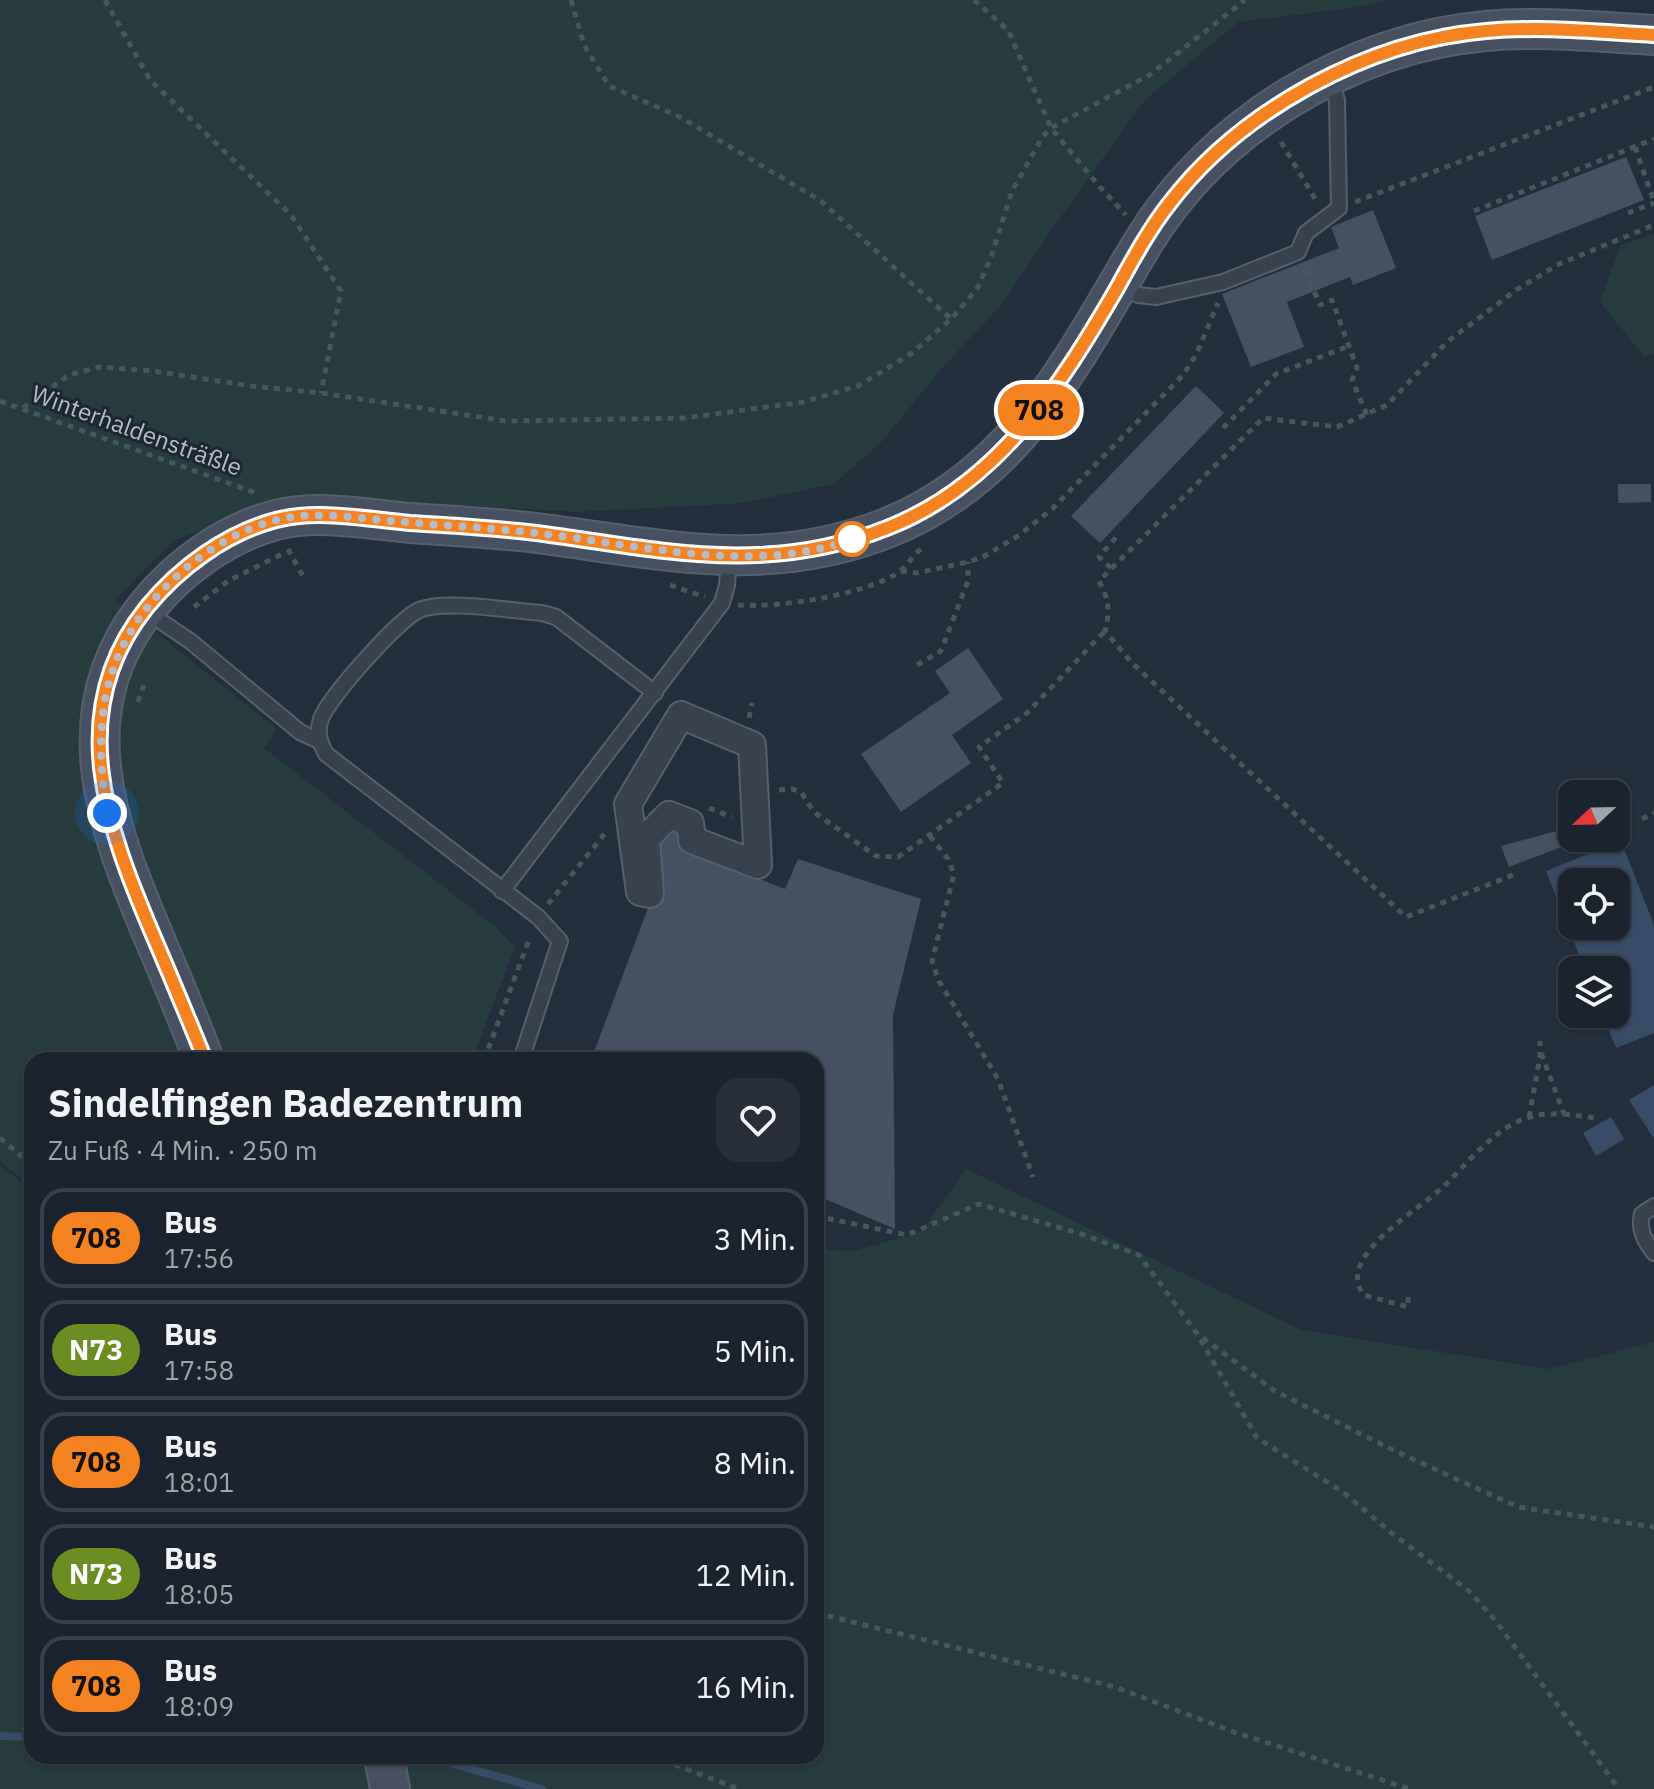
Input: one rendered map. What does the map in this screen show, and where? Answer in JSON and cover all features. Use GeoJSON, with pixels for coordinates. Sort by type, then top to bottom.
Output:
{"type":"FeatureCollection","features":[{"type":"Feature","properties":{"kind":"street"},"geometry":{"type":"LineString","coordinates":[[201,1052],[124,865],[107,813],[100,770],[101,717],[109,680],[122,645],[158,620],[168,583],[217,546],[250,529],[276,520],[298,517],[345,517],[537,533],[674,553],[730,556],[816,550],[883,529],[949,496],[990,464],[1036,414],[1085,343],[1147,236],[1170,203],[1203,164],[1263,115],[1331,76],[1418,42],[1489,30],[1554,29],[1654,35]]}},
{"type":"Feature","properties":{"kind":"street"},"geometry":{"type":"LineString","coordinates":[[681,715],[752,745],[758,865],[692,840],[690,823],[669,815],[646,838],[650,894],[640,892],[628,804],[681,715]]}},
{"type":"Feature","properties":{"kind":"lane"},"geometry":{"type":"LineString","coordinates":[[1118,287],[1138,295],[1156,297],[1223,282],[1298,252],[1306,233],[1339,208],[1337,101],[1331,76]]}},
{"type":"Feature","properties":{"kind":"lane"},"geometry":{"type":"LineString","coordinates":[[502,891],[722,603],[730,556]]}},
{"type":"Feature","properties":{"kind":"lane"},"geometry":{"type":"LineString","coordinates":[[524,1052],[560,941],[538,917],[326,754],[319,741],[320,723],[343,685],[402,623],[419,610],[437,606],[542,613],[556,617],[655,693]]}},
{"type":"Feature","properties":{"kind":"lane"},"geometry":{"type":"LineString","coordinates":[[158,620],[190,641],[300,732],[319,741]]}},
{"type":"Feature","properties":{"kind":"lane"},"geometry":{"type":"LineString","coordinates":[[1654,1206],[1642,1214],[1640,1223],[1642,1234],[1654,1253]]}},
{"type":"Feature","properties":{"kind":"path"},"geometry":{"type":"LineString","coordinates":[[105,0],[150,80],[291,215],[341,291],[321,393]]}},
{"type":"Feature","properties":{"kind":"path"},"geometry":{"type":"LineString","coordinates":[[571,0],[584,45],[609,86],[680,117],[821,201],[951,319]]}},
{"type":"Feature","properties":{"kind":"path"},"geometry":{"type":"LineString","coordinates":[[974,0],[1008,30],[1051,128],[1099,186],[1147,236]]}},
{"type":"Feature","properties":{"kind":"path"},"geometry":{"type":"LineString","coordinates":[[23,408],[69,375],[99,367],[321,393],[506,421],[685,418],[803,402],[858,386],[912,353],[951,319],[977,289],[991,257],[1012,191],[1043,136],[1051,128],[1151,74],[1245,0]]}},
{"type":"Feature","properties":{"kind":"path"},"geometry":{"type":"LineString","coordinates":[[1339,208],[1654,87]]}},
{"type":"Feature","properties":{"kind":"path"},"geometry":{"type":"LineString","coordinates":[[1263,115],[1311,190]]}},
{"type":"Feature","properties":{"kind":"path"},"geometry":{"type":"LineString","coordinates":[[1474,211],[1654,139]]}},
{"type":"Feature","properties":{"kind":"path"},"geometry":{"type":"LineString","coordinates":[[1628,213],[1654,203],[1635,147]]}},
{"type":"Feature","properties":{"kind":"path"},"geometry":{"type":"LineString","coordinates":[[754,792],[792,789],[801,792],[814,812],[876,856],[898,857],[1003,783],[979,747],[1027,713],[1105,631],[1108,599],[1099,581],[1263,418],[1337,427],[1367,415],[1387,405],[1447,342],[1516,290],[1559,264],[1654,225]]}},
{"type":"Feature","properties":{"kind":"path"},"geometry":{"type":"LineString","coordinates":[[1302,263],[1320,305],[1332,300],[1357,368],[1352,380],[1367,415]]}},
{"type":"Feature","properties":{"kind":"path"},"geometry":{"type":"LineString","coordinates":[[671,585],[722,603],[761,607],[813,600],[879,582],[901,571],[917,573],[983,557],[1018,536],[1052,509],[1183,375],[1196,355],[1220,299],[1223,282]]}},
{"type":"Feature","properties":{"kind":"path"},"geometry":{"type":"LineString","coordinates":[[1223,428],[1276,374],[1349,346]]}},
{"type":"Feature","properties":{"kind":"path","name":"Winterhaldensträßle"},"geometry":{"type":"LineString","coordinates":[[0,401],[261,494]]}},
{"type":"Feature","properties":{"kind":"path"},"geometry":{"type":"LineString","coordinates":[[1111,568],[1099,557],[1119,534]]}},
{"type":"Feature","properties":{"kind":"path"},"geometry":{"type":"LineString","coordinates":[[158,620],[197,604],[228,581],[289,551],[304,578]]}},
{"type":"Feature","properties":{"kind":"path"},"geometry":{"type":"LineString","coordinates":[[917,665],[941,651],[968,581],[968,562]]}},
{"type":"Feature","properties":{"kind":"path"},"geometry":{"type":"LineString","coordinates":[[1105,631],[1132,663],[1406,917],[1513,875]]}},
{"type":"Feature","properties":{"kind":"path"},"geometry":{"type":"LineString","coordinates":[[137,705],[146,679]]}},
{"type":"Feature","properties":{"kind":"path"},"geometry":{"type":"LineString","coordinates":[[487,1052],[538,917],[628,804]]}},
{"type":"Feature","properties":{"kind":"path"},"geometry":{"type":"LineString","coordinates":[[1642,819],[1654,813]]}},
{"type":"Feature","properties":{"kind":"path"},"geometry":{"type":"LineString","coordinates":[[930,836],[948,859],[954,874],[932,961],[939,981],[998,1079],[1033,1177]]}},
{"type":"Feature","properties":{"kind":"path"},"geometry":{"type":"LineString","coordinates":[[1529,1117],[1540,1041]]}},
{"type":"Feature","properties":{"kind":"path"},"geometry":{"type":"LineString","coordinates":[[1540,1050],[1564,1114]]}},
{"type":"Feature","properties":{"kind":"path"},"geometry":{"type":"LineString","coordinates":[[1408,1297],[1408,1307],[1364,1295],[1357,1283],[1357,1275],[1367,1253],[1413,1209],[1441,1190],[1503,1130],[1529,1117],[1564,1114],[1595,1118]]}},
{"type":"Feature","properties":{"kind":"path"},"geometry":{"type":"LineString","coordinates":[[0,1138],[24,1158]]}},
{"type":"Feature","properties":{"kind":"path"},"geometry":{"type":"LineString","coordinates":[[824,1218],[907,1235],[979,1204],[1139,1255],[1198,1335],[1257,1438],[1343,1492],[1469,1591],[1495,1620],[1619,1789]]}},
{"type":"Feature","properties":{"kind":"path"},"geometry":{"type":"LineString","coordinates":[[1198,1335],[1275,1391],[1395,1451],[1518,1507],[1654,1527]]}},
{"type":"Feature","properties":{"kind":"path"},"geometry":{"type":"LineString","coordinates":[[824,1615],[1115,1687],[1234,1732],[1410,1789]]}},
{"type":"Feature","properties":{"kind":"path"},"geometry":{"type":"LineString","coordinates":[[673,1764],[739,1789]]}},
{"type":"Feature","properties":{"kind":"green space"},"geometry":{"type":"Polygon","coordinates":[[[0,0],[1388,0],[1359,7],[1238,22],[1144,101],[1002,304],[944,366],[882,441],[834,484],[743,503],[577,512],[304,496],[174,540],[115,600],[277,729],[264,748],[496,927],[515,947],[475,1052],[24,1052],[24,1181],[0,1161],[0,0]]]}},
{"type":"Feature","properties":{"kind":"green space"},"geometry":{"type":"Polygon","coordinates":[[[1654,234],[1654,354],[1644,356],[1600,302],[1621,245],[1654,234]]]}},
{"type":"Feature","properties":{"kind":"green space"},"geometry":{"type":"Polygon","coordinates":[[[0,1165],[24,1184],[24,1764],[824,1764],[824,1250],[854,1251],[921,1232],[966,1169],[1301,1330],[1548,1369],[1654,1342],[1654,1789],[0,1789],[0,1165]]]}},
{"type":"Feature","properties":{"kind":"water"},"geometry":{"type":"Polygon","coordinates":[[[1594,852],[1625,852],[1654,925],[1654,1033],[1616,1048],[1608,1028],[1630,1028],[1630,956],[1579,956],[1573,940],[1630,940],[1630,868],[1558,868],[1558,901],[1546,871],[1594,852]]]}},
{"type":"Feature","properties":{"kind":"water"},"geometry":{"type":"Polygon","coordinates":[[[1654,1085],[1654,1139],[1629,1100],[1654,1085]]]}},
{"type":"Feature","properties":{"kind":"water"},"geometry":{"type":"Polygon","coordinates":[[[1611,1117],[1624,1139],[1596,1156],[1583,1133],[1611,1117]]]}},
{"type":"Feature","properties":{"kind":"building"},"geometry":{"type":"Polygon","coordinates":[[[1626,157],[1644,200],[1492,260],[1475,216],[1626,157]]]}},
{"type":"Feature","properties":{"kind":"building"},"geometry":{"type":"Polygon","coordinates":[[[1373,210],[1396,268],[1353,285],[1350,277],[1287,302],[1304,347],[1251,367],[1222,294],[1339,248],[1331,227],[1373,210]]]}},
{"type":"Feature","properties":{"kind":"building"},"geometry":{"type":"Polygon","coordinates":[[[1196,386],[1224,413],[1100,543],[1071,516],[1196,386]]]}},
{"type":"Feature","properties":{"kind":"building"},"geometry":{"type":"Polygon","coordinates":[[[1618,484],[1651,484],[1651,502],[1618,503],[1618,484]]]}},
{"type":"Feature","properties":{"kind":"building"},"geometry":{"type":"Polygon","coordinates":[[[968,648],[1003,699],[952,735],[971,763],[901,812],[861,754],[950,693],[935,671],[968,648]]]}},
{"type":"Feature","properties":{"kind":"building"},"geometry":{"type":"Polygon","coordinates":[[[669,815],[754,877],[785,889],[798,859],[921,899],[893,1015],[895,1229],[824,1198],[824,1052],[594,1052],[654,892],[646,838],[669,815]]]}},
{"type":"Feature","properties":{"kind":"building"},"geometry":{"type":"Polygon","coordinates":[[[1558,831],[1558,848],[1509,867],[1501,846],[1558,831]]]}},
{"type":"Feature","properties":{"kind":"waterway"},"geometry":{"type":"LineString","coordinates":[[0,1736],[24,1737]]}},
{"type":"Feature","properties":{"kind":"waterway"},"geometry":{"type":"LineString","coordinates":[[453,1764],[542,1789]]}},
{"type":"Feature","properties":{"kind":"bus line","name":"708"},"geometry":{"type":"LineString","coordinates":[[202,1052],[124,865],[107,813],[100,770],[101,717],[109,680],[122,645],[144,610],[168,583],[194,562],[250,529],[276,520],[298,517],[345,517],[537,533],[674,553],[730,556],[816,550],[883,529],[949,496],[990,464],[1026,426],[1085,343],[1147,236],[1170,203],[1203,164],[1263,115],[1331,76],[1371,58],[1442,36],[1489,30],[1554,29],[1654,35]]}},
{"type":"Feature","properties":{"kind":"route"},"geometry":{"type":"LineString","coordinates":[[107,813],[100,770],[101,717],[109,680],[122,645],[144,610],[168,583],[217,546],[250,529],[276,520],[298,517],[345,517],[537,533],[674,553],[730,556],[816,550],[852,539]]}}]}
